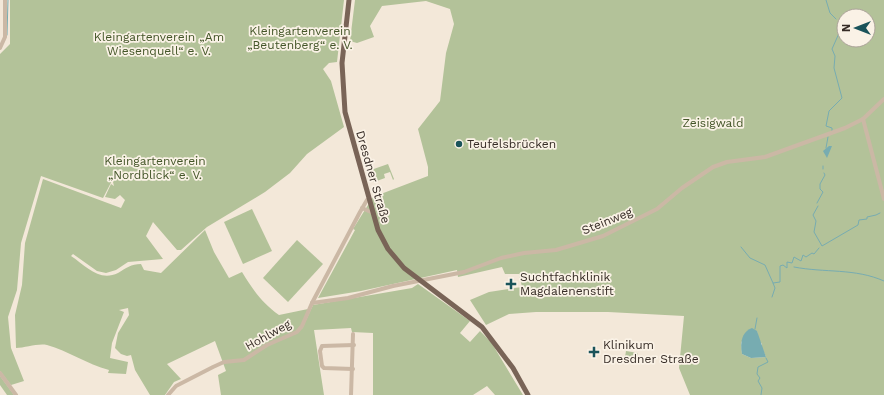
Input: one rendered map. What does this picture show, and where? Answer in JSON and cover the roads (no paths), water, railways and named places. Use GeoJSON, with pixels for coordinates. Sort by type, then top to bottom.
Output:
{"type":"FeatureCollection","features":[{"type":"Feature","properties":{"kind":"main road","name":"Dresdner Straße"},"geometry":{"type":"LineString","coordinates":[[349,0],[343,48],[342,89],[348,127],[378,230],[388,249],[404,268],[482,327],[513,368],[528,395]]}},
{"type":"Feature","properties":{"kind":"street"},"geometry":{"type":"LineString","coordinates":[[0,48],[5,37],[5,0]]}},
{"type":"Feature","properties":{"kind":"street","name":"Steinweg"},"geometry":{"type":"LineString","coordinates":[[312,303],[464,272],[501,258],[524,253],[556,250],[603,236],[656,209],[682,188],[713,167],[727,162],[765,157],[845,128],[863,119],[884,99]]}},
{"type":"Feature","properties":{"kind":"street"},"geometry":{"type":"LineString","coordinates":[[863,119],[884,199]]}},
{"type":"Feature","properties":{"kind":"street","name":"Hohlweg"},"geometry":{"type":"LineString","coordinates":[[168,395],[176,386],[212,367],[224,362],[244,360],[267,345],[297,332],[302,326],[312,303],[366,200],[369,199]]}},
{"type":"Feature","properties":{"kind":"street"},"geometry":{"type":"LineString","coordinates":[[362,208],[372,213]]}},
{"type":"Feature","properties":{"kind":"street"},"geometry":{"type":"LineString","coordinates":[[351,395],[354,345],[353,334]]}},
{"type":"Feature","properties":{"kind":"street"},"geometry":{"type":"LineString","coordinates":[[353,369],[324,368],[322,366],[320,351],[322,346],[354,345]]}},
{"type":"Feature","properties":{"kind":"street"},"geometry":{"type":"LineString","coordinates":[[0,374],[16,395]]}},
{"type":"Feature","properties":{"kind":"water"},"geometry":{"type":"Polygon","coordinates":[[[829,146],[832,146],[827,158],[823,151],[829,146]]]}},
{"type":"Feature","properties":{"kind":"water"},"geometry":{"type":"Polygon","coordinates":[[[752,328],[757,331],[766,357],[751,358],[742,354],[741,346],[743,335],[752,328]]]}},
{"type":"Feature","properties":{"kind":"waterway"},"geometry":{"type":"LineString","coordinates":[[7,35],[8,0]]}},
{"type":"Feature","properties":{"kind":"waterway"},"geometry":{"type":"LineString","coordinates":[[826,0],[830,13],[836,19]]}},
{"type":"Feature","properties":{"kind":"waterway"},"geometry":{"type":"LineString","coordinates":[[832,131],[832,128],[826,126],[829,111],[842,98],[834,68],[835,56],[832,49],[836,40]]}},
{"type":"Feature","properties":{"kind":"waterway"},"geometry":{"type":"LineString","coordinates":[[826,148],[828,137]]}},
{"type":"Feature","properties":{"kind":"waterway"},"geometry":{"type":"LineString","coordinates":[[817,203],[823,192],[820,189],[820,184],[825,175],[824,173]]}},
{"type":"Feature","properties":{"kind":"waterway"},"geometry":{"type":"LineString","coordinates":[[818,206],[813,215],[816,221],[814,232],[822,246],[858,225],[859,220],[867,219],[867,217],[880,213]]}},
{"type":"Feature","properties":{"kind":"waterway"},"geometry":{"type":"LineString","coordinates":[[741,247],[750,258],[765,265],[773,283]]}},
{"type":"Feature","properties":{"kind":"waterway"},"geometry":{"type":"LineString","coordinates":[[772,297],[775,288],[773,283],[780,282],[780,266],[783,265],[787,268],[787,262],[792,263],[794,257],[801,261],[803,255],[806,257],[812,253],[814,254],[819,248]]}},
{"type":"Feature","properties":{"kind":"waterway"},"geometry":{"type":"LineString","coordinates":[[794,267],[851,272],[884,281]]}},
{"type":"Feature","properties":{"kind":"waterway"},"geometry":{"type":"LineString","coordinates":[[755,329],[757,318]]}},
{"type":"Feature","properties":{"kind":"waterway"},"geometry":{"type":"LineString","coordinates":[[761,395],[762,388],[758,381],[760,378],[757,374],[758,367],[768,362],[766,358]]}},
{"type":"Feature","properties":{"kind":"place","name":"Teufelsbrücken"},"geometry":{"type":"Point","coordinates":[459,144]}},
{"type":"Feature","properties":{"kind":"place","name":"Suchtfachklinik Magdalenenstift"},"geometry":{"type":"Point","coordinates":[511,284]}},
{"type":"Feature","properties":{"kind":"place","name":"Klinikum Dresdner Straße"},"geometry":{"type":"Point","coordinates":[594,352]}},
{"type":"Feature","properties":{"kind":"park label","name":"Kleingartenverein „Beutenberg“ e. V."},"geometry":{"type":"Point","coordinates":[300,38]}},
{"type":"Feature","properties":{"kind":"park label","name":"Kleingartenverein „Am Wiesenquell“ e. V."},"geometry":{"type":"Point","coordinates":[159,44]}},
{"type":"Feature","properties":{"kind":"park label","name":"Zeisigwald"},"geometry":{"type":"Point","coordinates":[713,123]}},
{"type":"Feature","properties":{"kind":"park label","name":"Kleingartenverein „Nordblick“ e. V."},"geometry":{"type":"Point","coordinates":[155,168]}}]}
